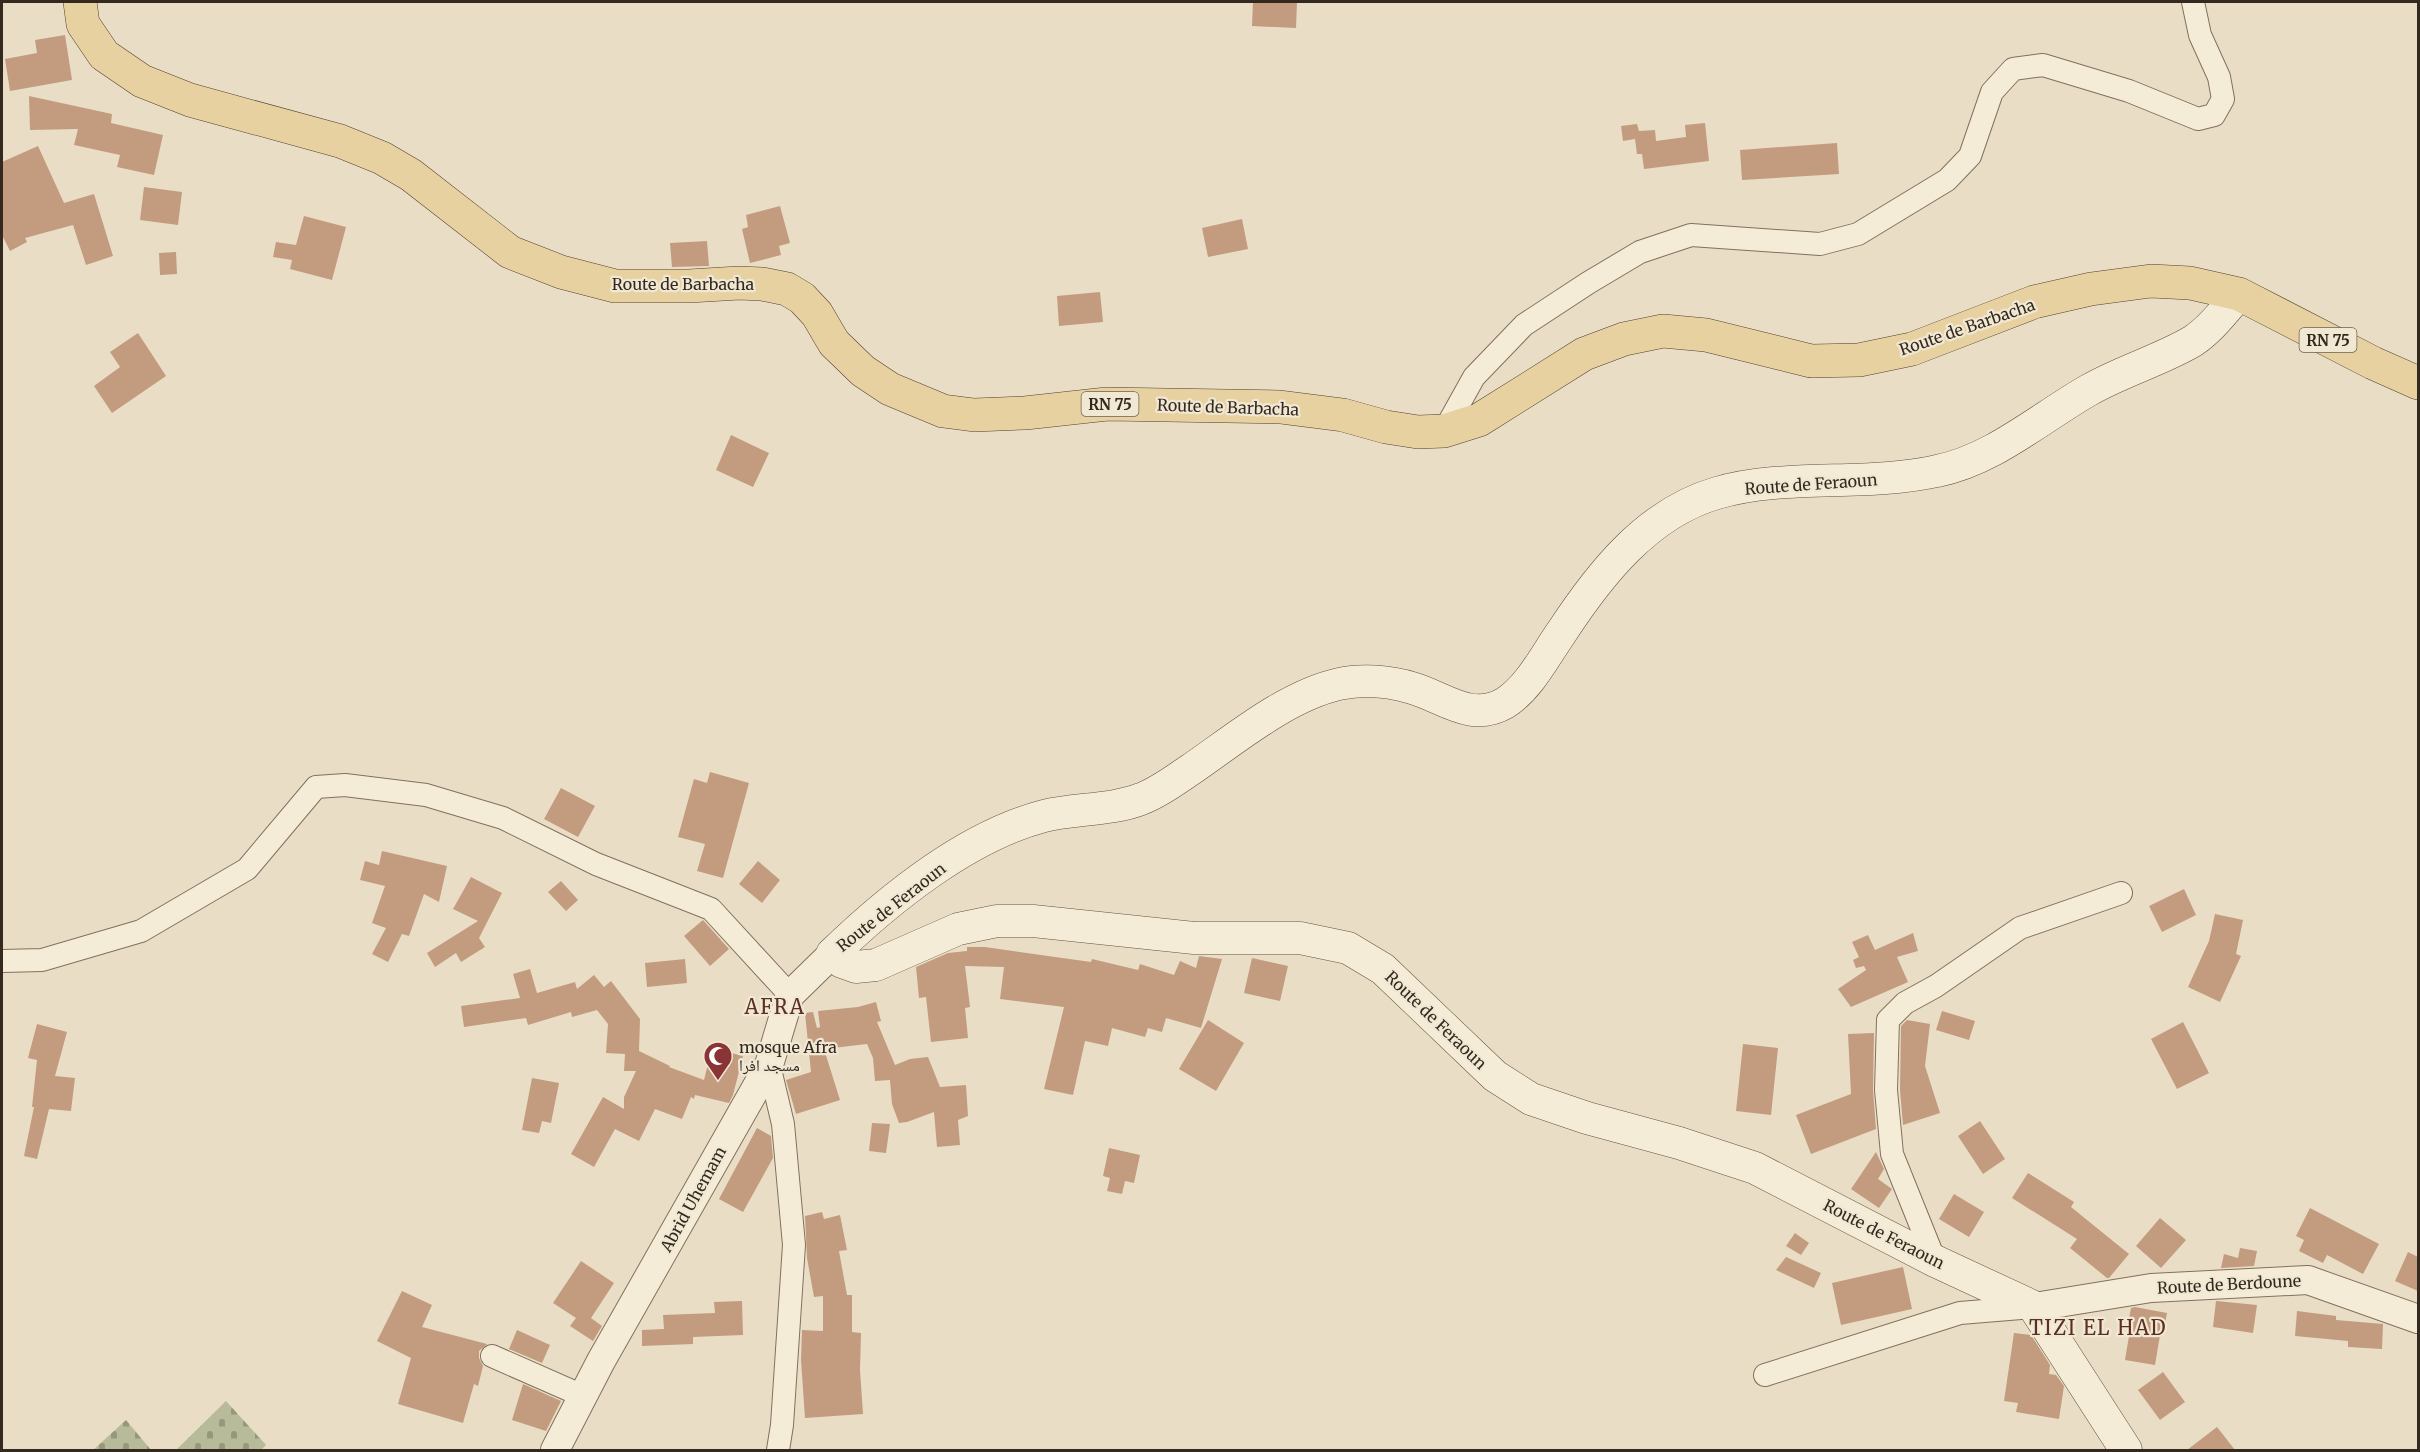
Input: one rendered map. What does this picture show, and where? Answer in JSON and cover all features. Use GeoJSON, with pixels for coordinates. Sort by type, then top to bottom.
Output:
{"type":"FeatureCollection","features":[{"type":"Feature","properties":{"kind":"main road","name":"Route de Barbacha"},"geometry":{"type":"LineString","coordinates":[[80,2],[83,24],[104,55],[142,81],[190,100],[340,141],[382,158],[411,176],[510,252],[561,272],[615,286],[690,286],[739,283],[762,284],[787,289],[802,298],[817,314],[834,343],[863,371],[890,389],[943,411],[974,415],[1025,413],[1107,404],[1270,406],[1343,415],[1386,428],[1418,432],[1444,431],[1479,420],[1584,354],[1623,339],[1663,331],[1706,334],[1811,361],[1859,360],[1912,349],[2034,302],[2091,289],[2151,281],[2190,283],[2239,294],[2373,363],[2418,383]]}},
{"type":"Feature","properties":{"kind":"main road","name":"Route de Feraoun"},"geometry":{"type":"LineString","coordinates":[[2034,1307],[1935,1261],[1755,1168],[1531,1099],[1495,1076],[1383,969],[1348,948],[1300,938],[1194,938],[1033,921],[997,921],[958,929],[876,965],[856,967],[842,962],[832,954],[858,929],[918,882],[975,844],[1002,831],[1045,816],[1115,806],[1142,799],[1308,694],[1340,684],[1376,681],[1412,688],[1465,710],[1490,710],[1509,700],[1534,673],[1569,620],[1618,559],[1646,530],[1684,506],[1714,494],[1753,485],[1884,480],[1941,471],[1980,456],[2128,369],[2194,340],[2216,321],[2239,294]]}},
{"type":"Feature","properties":{"kind":"main road"},"geometry":{"type":"LineString","coordinates":[[2034,1307],[2126,1450]]}},
{"type":"Feature","properties":{"kind":"street"},"geometry":{"type":"LineString","coordinates":[[1444,431],[1474,377],[1524,325],[1640,252],[1691,235],[1820,244],[1858,234],[1947,180],[1971,156],[1992,92],[2013,69],[2043,65],[2129,91],[2198,119],[2214,115],[2223,99],[2219,77],[2200,35],[2193,2]]}},
{"type":"Feature","properties":{"kind":"street"},"geometry":{"type":"LineString","coordinates":[[2,961],[42,960],[141,931],[247,869],[316,787],[345,785],[426,795],[503,818],[596,864],[711,909],[790,995]]}},
{"type":"Feature","properties":{"kind":"street"},"geometry":{"type":"LineString","coordinates":[[1935,1261],[1892,1154],[1886,1090],[1888,1020],[1905,1003],[1936,986],[2020,928],[2121,893]]}},
{"type":"Feature","properties":{"kind":"street","name":"Abrid Uhemam"},"geometry":{"type":"LineString","coordinates":[[555,1450],[769,1065],[790,995],[832,954]]}},
{"type":"Feature","properties":{"kind":"street"},"geometry":{"type":"LineString","coordinates":[[769,1065],[783,1124],[794,1245],[782,1425],[778,1450]]}},
{"type":"Feature","properties":{"kind":"street","name":"Route de Berdoune"},"geometry":{"type":"LineString","coordinates":[[2034,1307],[2151,1288],[2308,1280],[2418,1319]]}},
{"type":"Feature","properties":{"kind":"street"},"geometry":{"type":"LineString","coordinates":[[1765,1375],[1960,1313],[2034,1307]]}},
{"type":"Feature","properties":{"kind":"street"},"geometry":{"type":"LineString","coordinates":[[492,1356],[583,1396]]}},
{"type":"Feature","properties":{"kind":"green space"},"geometry":{"type":"Polygon","coordinates":[[[226,1401],[266,1445],[261,1450],[176,1450],[226,1401]]]}},
{"type":"Feature","properties":{"kind":"green space"},"geometry":{"type":"Polygon","coordinates":[[[126,1420],[151,1450],[93,1450],[126,1420]]]}},
{"type":"Feature","properties":{"kind":"building"},"geometry":{"type":"Polygon","coordinates":[[[1253,2],[1297,2],[1296,28],[1252,26],[1253,2]]]}},
{"type":"Feature","properties":{"kind":"building"},"geometry":{"type":"Polygon","coordinates":[[[65,35],[72,80],[10,91],[5,59],[37,53],[35,40],[65,35]]]}},
{"type":"Feature","properties":{"kind":"building"},"geometry":{"type":"Polygon","coordinates":[[[29,96],[112,114],[111,123],[163,135],[154,175],[117,167],[120,155],[74,145],[78,129],[30,130],[29,96]]]}},
{"type":"Feature","properties":{"kind":"building"},"geometry":{"type":"Polygon","coordinates":[[[1705,123],[1709,161],[1644,169],[1642,154],[1637,154],[1635,139],[1623,141],[1621,126],[1637,124],[1639,131],[1655,130],[1656,141],[1686,137],[1685,125],[1705,123]]]}},
{"type":"Feature","properties":{"kind":"building"},"geometry":{"type":"Polygon","coordinates":[[[1837,143],[1839,174],[1742,180],[1740,150],[1837,143]]]}},
{"type":"Feature","properties":{"kind":"building"},"geometry":{"type":"Polygon","coordinates":[[[38,146],[64,203],[94,194],[113,256],[86,265],[73,225],[25,238],[27,242],[10,251],[2,235],[2,162],[38,146]]]}},
{"type":"Feature","properties":{"kind":"building"},"geometry":{"type":"Polygon","coordinates":[[[144,187],[182,192],[178,225],[140,220],[144,187]]]}},
{"type":"Feature","properties":{"kind":"building"},"geometry":{"type":"Polygon","coordinates":[[[780,206],[790,243],[779,246],[781,255],[750,263],[742,229],[748,227],[746,215],[780,206]]]}},
{"type":"Feature","properties":{"kind":"building"},"geometry":{"type":"Polygon","coordinates":[[[304,216],[346,227],[332,280],[290,269],[292,260],[273,257],[276,242],[296,245],[304,216]]]}},
{"type":"Feature","properties":{"kind":"building"},"geometry":{"type":"Polygon","coordinates":[[[1242,219],[1248,249],[1208,257],[1202,228],[1242,219]]]}},
{"type":"Feature","properties":{"kind":"building"},"geometry":{"type":"Polygon","coordinates":[[[707,241],[709,266],[672,267],[670,243],[707,241]]]}},
{"type":"Feature","properties":{"kind":"building"},"geometry":{"type":"Polygon","coordinates":[[[176,252],[177,274],[160,275],[159,253],[176,252]]]}},
{"type":"Feature","properties":{"kind":"building"},"geometry":{"type":"Polygon","coordinates":[[[1100,292],[1103,322],[1059,326],[1057,296],[1100,292]]]}},
{"type":"Feature","properties":{"kind":"building"},"geometry":{"type":"Polygon","coordinates":[[[138,333],[166,376],[112,413],[94,386],[120,367],[110,352],[138,333]]]}},
{"type":"Feature","properties":{"kind":"building"},"geometry":{"type":"Polygon","coordinates":[[[731,435],[769,453],[753,487],[716,470],[731,435]]]}},
{"type":"Feature","properties":{"kind":"building"},"geometry":{"type":"Polygon","coordinates":[[[710,772],[749,783],[723,878],[697,871],[705,844],[678,837],[694,779],[707,783],[710,772]]]}},
{"type":"Feature","properties":{"kind":"building"},"geometry":{"type":"Polygon","coordinates":[[[561,788],[595,806],[578,837],[544,819],[561,788]]]}},
{"type":"Feature","properties":{"kind":"building"},"geometry":{"type":"Polygon","coordinates":[[[382,851],[447,866],[439,902],[424,894],[409,936],[402,934],[388,962],[372,954],[386,928],[372,923],[385,886],[360,880],[365,861],[379,865],[382,851]]]}},
{"type":"Feature","properties":{"kind":"building"},"geometry":{"type":"Polygon","coordinates":[[[758,861],[780,880],[762,903],[739,884],[758,861]]]}},
{"type":"Feature","properties":{"kind":"building"},"geometry":{"type":"Polygon","coordinates":[[[471,877],[502,893],[479,938],[485,947],[461,962],[456,953],[435,967],[427,953],[478,921],[453,909],[471,877]]]}},
{"type":"Feature","properties":{"kind":"building"},"geometry":{"type":"Polygon","coordinates":[[[561,881],[578,900],[566,911],[548,892],[561,881]]]}},
{"type":"Feature","properties":{"kind":"building"},"geometry":{"type":"Polygon","coordinates":[[[2184,889],[2196,915],[2162,932],[2149,906],[2184,889]]]}},
{"type":"Feature","properties":{"kind":"building"},"geometry":{"type":"Polygon","coordinates":[[[2215,914],[2243,920],[2236,954],[2241,956],[2220,1002],[2188,987],[2209,941],[2215,914]]]}},
{"type":"Feature","properties":{"kind":"building"},"geometry":{"type":"Polygon","coordinates":[[[703,920],[729,949],[710,966],[684,936],[703,920]]]}},
{"type":"Feature","properties":{"kind":"building"},"geometry":{"type":"Polygon","coordinates":[[[1913,933],[1918,951],[1897,957],[1908,982],[1851,1007],[1838,989],[1866,970],[1864,966],[1856,968],[1853,960],[1859,957],[1852,942],[1868,935],[1875,950],[1913,933]]]}},
{"type":"Feature","properties":{"kind":"building"},"geometry":{"type":"Polygon","coordinates":[[[967,947],[985,947],[1091,962],[1092,959],[1138,970],[1140,964],[1174,975],[1180,961],[1196,968],[1199,956],[1222,959],[1201,1028],[1166,1018],[1162,1032],[1148,1028],[1145,1037],[1112,1028],[1108,1046],[1085,1041],[1073,1095],[1044,1089],[1064,1007],[1000,999],[1004,967],[965,966],[970,1007],[965,1008],[968,1038],[931,1042],[926,997],[919,998],[916,967],[948,953],[967,951],[967,947]]]}},
{"type":"Feature","properties":{"kind":"building"},"geometry":{"type":"Polygon","coordinates":[[[1252,958],[1288,966],[1280,1001],[1244,993],[1252,958]]]}},
{"type":"Feature","properties":{"kind":"building"},"geometry":{"type":"Polygon","coordinates":[[[685,959],[687,983],[647,987],[645,963],[685,959]]]}},
{"type":"Feature","properties":{"kind":"building"},"geometry":{"type":"Polygon","coordinates":[[[530,969],[537,993],[575,982],[577,989],[594,975],[604,987],[611,981],[640,1019],[639,1051],[669,1067],[704,1080],[712,1048],[743,1056],[729,1103],[695,1095],[694,1099],[691,1097],[682,1119],[655,1109],[639,1141],[615,1129],[594,1167],[571,1154],[603,1097],[624,1109],[624,1097],[636,1071],[624,1071],[625,1054],[606,1053],[608,1024],[597,1010],[572,1017],[571,1012],[528,1025],[526,1018],[464,1027],[461,1006],[520,998],[513,974],[530,969]]]}},
{"type":"Feature","properties":{"kind":"building"},"geometry":{"type":"Polygon","coordinates":[[[876,1002],[881,1021],[877,1022],[895,1065],[910,1059],[928,1057],[940,1087],[966,1085],[968,1116],[958,1120],[960,1145],[937,1147],[934,1112],[899,1123],[892,1104],[890,1080],[875,1081],[873,1058],[867,1044],[824,1049],[840,1100],[796,1114],[786,1080],[811,1072],[805,1013],[813,1012],[817,1028],[820,1027],[818,1011],[858,1007],[876,1002]]]}},
{"type":"Feature","properties":{"kind":"building"},"geometry":{"type":"Polygon","coordinates":[[[1942,1011],[1975,1021],[1969,1040],[1936,1030],[1942,1011]]]}},
{"type":"Feature","properties":{"kind":"building"},"geometry":{"type":"Polygon","coordinates":[[[1208,1020],[1244,1043],[1216,1091],[1179,1069],[1208,1020]]]}},
{"type":"Feature","properties":{"kind":"building"},"geometry":{"type":"Polygon","coordinates":[[[1907,1020],[1930,1024],[1925,1066],[1940,1113],[1903,1125],[1900,1090],[1901,1026],[1907,1020]]]}},
{"type":"Feature","properties":{"kind":"building"},"geometry":{"type":"Polygon","coordinates":[[[2183,1022],[2209,1073],[2177,1089],[2151,1039],[2183,1022]]]}},
{"type":"Feature","properties":{"kind":"building"},"geometry":{"type":"Polygon","coordinates":[[[37,1024],[67,1032],[55,1076],[75,1078],[71,1111],[49,1109],[37,1159],[24,1156],[34,1107],[32,1107],[37,1060],[28,1058],[37,1024]]]}},
{"type":"Feature","properties":{"kind":"building"},"geometry":{"type":"Polygon","coordinates":[[[1874,1033],[1873,1090],[1876,1129],[1811,1154],[1796,1115],[1851,1094],[1848,1034],[1874,1033]]]}},
{"type":"Feature","properties":{"kind":"building"},"geometry":{"type":"Polygon","coordinates":[[[1743,1044],[1778,1048],[1771,1115],[1736,1111],[1743,1044]]]}},
{"type":"Feature","properties":{"kind":"building"},"geometry":{"type":"Polygon","coordinates":[[[532,1078],[559,1083],[551,1123],[542,1121],[539,1133],[522,1130],[532,1078]]]}},
{"type":"Feature","properties":{"kind":"building"},"geometry":{"type":"Polygon","coordinates":[[[1980,1121],[2005,1159],[1983,1174],[1958,1136],[1980,1121]]]}},
{"type":"Feature","properties":{"kind":"building"},"geometry":{"type":"Polygon","coordinates":[[[872,1123],[890,1124],[886,1153],[869,1151],[872,1123]]]}},
{"type":"Feature","properties":{"kind":"building"},"geometry":{"type":"Polygon","coordinates":[[[757,1128],[771,1136],[773,1158],[743,1212],[719,1199],[757,1128]]]}},
{"type":"Feature","properties":{"kind":"building"},"geometry":{"type":"Polygon","coordinates":[[[1109,1148],[1140,1155],[1134,1183],[1125,1181],[1122,1194],[1107,1191],[1110,1178],[1103,1176],[1109,1148]]]}},
{"type":"Feature","properties":{"kind":"building"},"geometry":{"type":"Polygon","coordinates":[[[1876,1152],[1884,1169],[1878,1179],[1892,1189],[1879,1208],[1851,1189],[1876,1152]]]}},
{"type":"Feature","properties":{"kind":"building"},"geometry":{"type":"Polygon","coordinates":[[[2028,1173],[2074,1202],[2071,1207],[2129,1254],[2109,1278],[2070,1248],[2077,1239],[2012,1198],[2028,1173]]]}},
{"type":"Feature","properties":{"kind":"building"},"geometry":{"type":"Polygon","coordinates":[[[1954,1194],[1984,1212],[1969,1237],[1939,1219],[1954,1194]]]}},
{"type":"Feature","properties":{"kind":"building"},"geometry":{"type":"Polygon","coordinates":[[[2310,1208],[2379,1244],[2363,1274],[2327,1255],[2323,1263],[2299,1251],[2304,1240],[2296,1236],[2310,1208]]]}},
{"type":"Feature","properties":{"kind":"building"},"geometry":{"type":"Polygon","coordinates":[[[822,1212],[824,1219],[840,1215],[847,1250],[839,1251],[847,1295],[852,1295],[852,1332],[861,1333],[860,1370],[863,1414],[805,1418],[801,1360],[802,1330],[823,1331],[823,1296],[814,1297],[807,1258],[805,1216],[822,1212]]]}},
{"type":"Feature","properties":{"kind":"building"},"geometry":{"type":"Polygon","coordinates":[[[2160,1218],[2186,1240],[2161,1268],[2136,1246],[2160,1218]]]}},
{"type":"Feature","properties":{"kind":"building"},"geometry":{"type":"Polygon","coordinates":[[[1795,1233],[1809,1243],[1801,1255],[1786,1246],[1795,1233]]]}},
{"type":"Feature","properties":{"kind":"building"},"geometry":{"type":"Polygon","coordinates":[[[2240,1248],[2257,1251],[2254,1266],[2221,1268],[2224,1254],[2238,1258],[2240,1248]]]}},
{"type":"Feature","properties":{"kind":"building"},"geometry":{"type":"Polygon","coordinates":[[[2408,1252],[2418,1257],[2418,1291],[2395,1281],[2408,1252]]]}},
{"type":"Feature","properties":{"kind":"building"},"geometry":{"type":"Polygon","coordinates":[[[1786,1257],[1821,1273],[1814,1288],[1776,1270],[1786,1257]]]}},
{"type":"Feature","properties":{"kind":"building"},"geometry":{"type":"Polygon","coordinates":[[[581,1261],[614,1283],[591,1318],[602,1326],[593,1341],[570,1326],[576,1318],[553,1303],[581,1261]]]}},
{"type":"Feature","properties":{"kind":"building"},"geometry":{"type":"Polygon","coordinates":[[[1903,1267],[1912,1309],[1841,1325],[1832,1283],[1903,1267]]]}},
{"type":"Feature","properties":{"kind":"building"},"geometry":{"type":"Polygon","coordinates":[[[402,1291],[432,1305],[422,1327],[487,1344],[479,1351],[479,1358],[483,1366],[478,1386],[474,1384],[463,1423],[398,1404],[411,1358],[377,1341],[402,1291]]]}},
{"type":"Feature","properties":{"kind":"building"},"geometry":{"type":"Polygon","coordinates":[[[742,1301],[743,1335],[693,1337],[693,1344],[642,1346],[642,1330],[664,1329],[663,1315],[715,1313],[714,1302],[742,1301]]]}},
{"type":"Feature","properties":{"kind":"building"},"geometry":{"type":"Polygon","coordinates":[[[2216,1301],[2257,1305],[2253,1333],[2213,1327],[2216,1301]]]}},
{"type":"Feature","properties":{"kind":"building"},"geometry":{"type":"Polygon","coordinates":[[[2131,1308],[2167,1313],[2164,1330],[2161,1329],[2155,1365],[2125,1360],[2131,1324],[2128,1324],[2131,1308]]]}},
{"type":"Feature","properties":{"kind":"building"},"geometry":{"type":"Polygon","coordinates":[[[2297,1311],[2336,1316],[2336,1320],[2383,1324],[2382,1349],[2348,1347],[2348,1341],[2295,1336],[2297,1311]]]}},
{"type":"Feature","properties":{"kind":"building"},"geometry":{"type":"Polygon","coordinates":[[[517,1330],[550,1345],[542,1363],[509,1349],[517,1330]]]}},
{"type":"Feature","properties":{"kind":"building"},"geometry":{"type":"Polygon","coordinates":[[[2014,1333],[2031,1335],[2050,1365],[2049,1374],[2056,1375],[2064,1386],[2059,1419],[2016,1412],[2018,1403],[2004,1401],[2014,1333]]]}},
{"type":"Feature","properties":{"kind":"building"},"geometry":{"type":"Polygon","coordinates":[[[2163,1372],[2185,1402],[2160,1420],[2138,1390],[2163,1372]]]}},
{"type":"Feature","properties":{"kind":"building"},"geometry":{"type":"Polygon","coordinates":[[[523,1384],[561,1401],[546,1431],[512,1420],[523,1384]]]}},
{"type":"Feature","properties":{"kind":"building"},"geometry":{"type":"Polygon","coordinates":[[[2217,1427],[2235,1450],[2187,1450],[2217,1427]]]}},
{"type":"Feature","properties":{"kind":"place","name":"mosque Afra مسجد افرا"},"geometry":{"type":"Point","coordinates":[718,1082]}},
{"type":"Feature","properties":{"kind":"district","name":"AFRA"},"geometry":{"type":"Point","coordinates":[775,1006]}},
{"type":"Feature","properties":{"kind":"district","name":"TIZI EL HAD"},"geometry":{"type":"Point","coordinates":[2098,1327]}}]}
